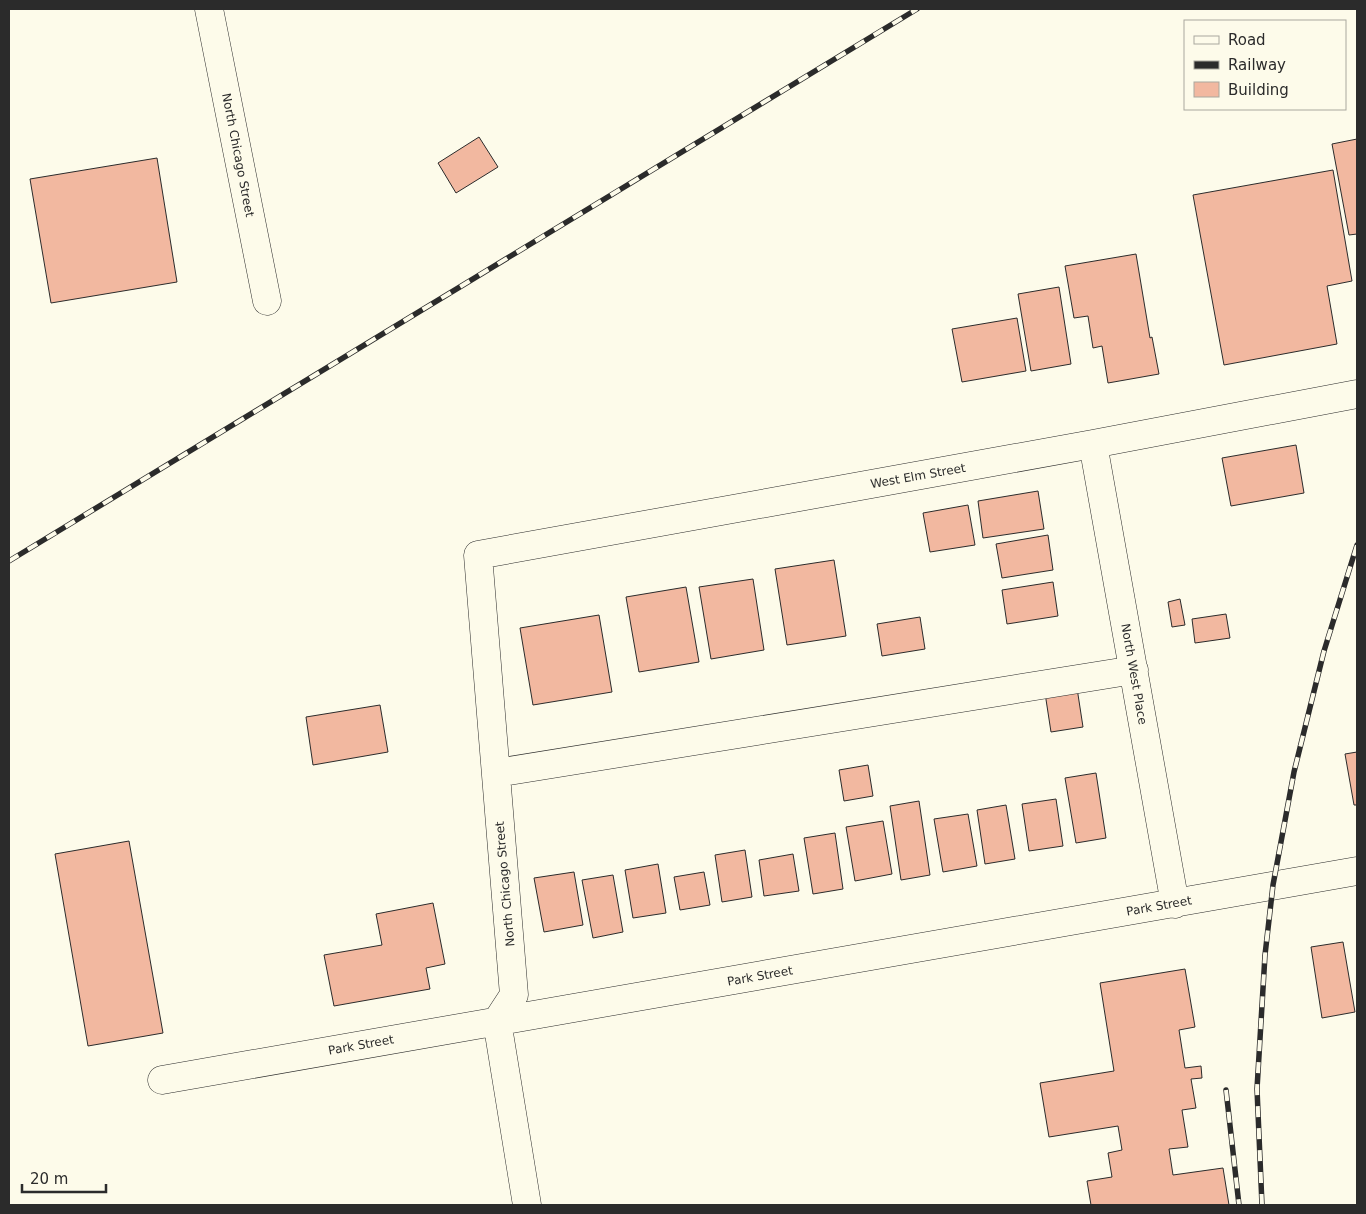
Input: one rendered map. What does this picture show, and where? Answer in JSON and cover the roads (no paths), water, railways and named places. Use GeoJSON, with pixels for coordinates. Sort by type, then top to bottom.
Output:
{"type":"FeatureCollection","features":[{"type":"Feature","properties":{"kind":"street","name":"North Chicago Street"},"geometry":{"type":"LineString","coordinates":[[209,9],[267,301]]}},
{"type":"Feature","properties":{"kind":"street","name":"West Elm Street"},"geometry":{"type":"LineString","coordinates":[[478,555],[1093,444],[1357,394]]}},
{"type":"Feature","properties":{"kind":"street","name":"North West Place"},"geometry":{"type":"LineString","coordinates":[[1093,444],[1175,904]]}},
{"type":"Feature","properties":{"kind":"street","name":"North Chicago Street"},"geometry":{"type":"LineString","coordinates":[[478,555],[514,995],[497,1021]]}},
{"type":"Feature","properties":{"kind":"street"},"geometry":{"type":"LineString","coordinates":[[496,773],[1134,670]]}},
{"type":"Feature","properties":{"kind":"street","name":"Park Street"},"geometry":{"type":"LineString","coordinates":[[162,1080],[1357,871]]}},
{"type":"Feature","properties":{"kind":"street"},"geometry":{"type":"LineString","coordinates":[[497,1021],[527,1205]]}},
{"type":"Feature","properties":{"kind":"railway"},"geometry":{"type":"LineString","coordinates":[[9,561],[917,9]]}},
{"type":"Feature","properties":{"kind":"railway"},"geometry":{"type":"LineString","coordinates":[[1262,1205],[1257,1089],[1265,955],[1273,885],[1294,772],[1324,651],[1357,545]]}},
{"type":"Feature","properties":{"kind":"railway"},"geometry":{"type":"LineString","coordinates":[[1226,1090],[1239,1205]]}}]}
